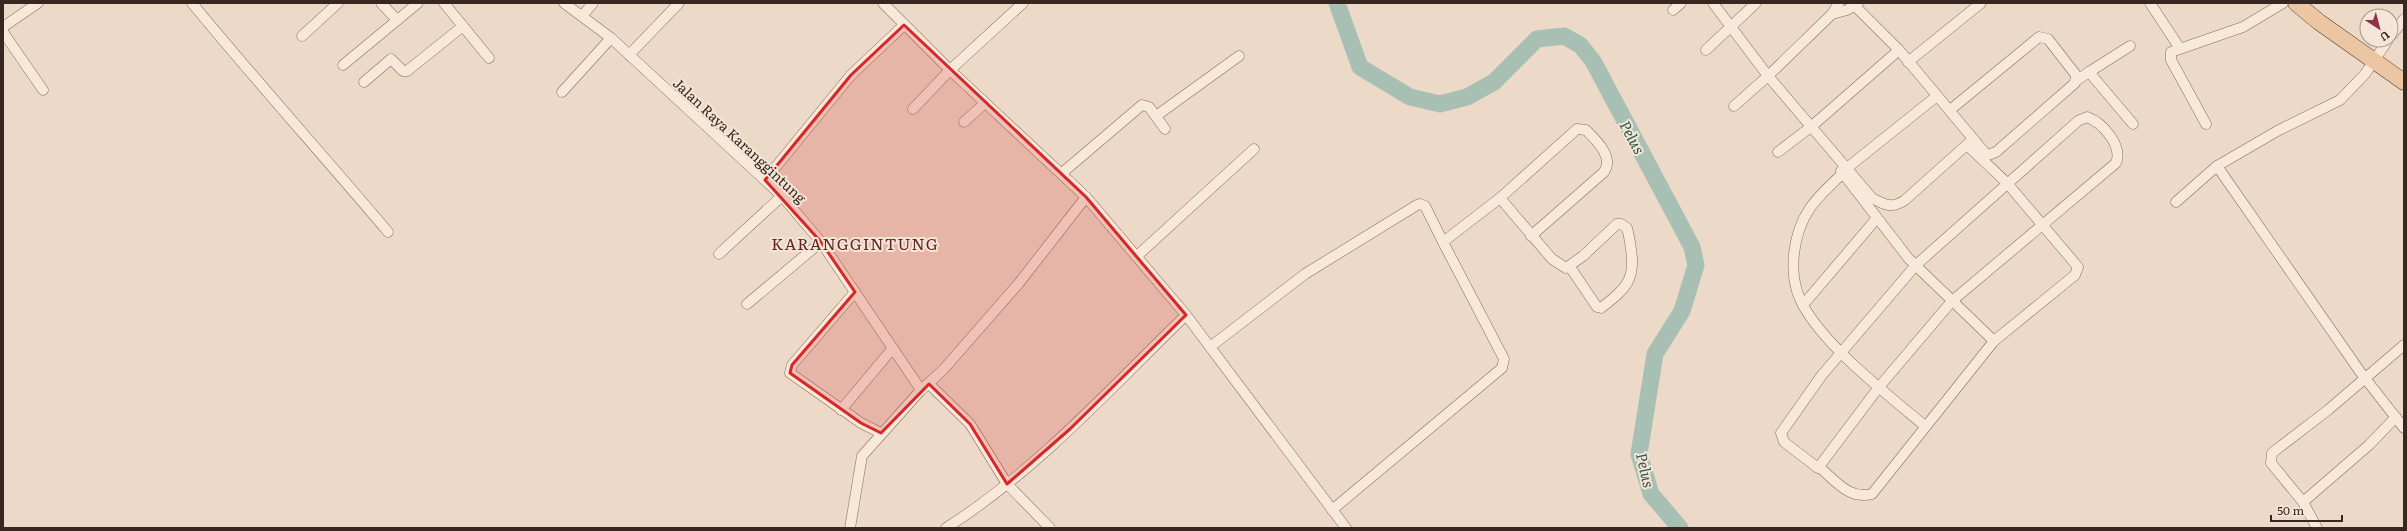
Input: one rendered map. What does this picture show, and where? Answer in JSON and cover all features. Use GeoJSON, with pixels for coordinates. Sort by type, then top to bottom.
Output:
{"type":"FeatureCollection","features":[{"type":"Feature","properties":{"kind":"main road"},"geometry":{"type":"LineString","coordinates":[[2296,3],[2335,34],[2374,59],[2404,82]]}},
{"type":"Feature","properties":{"kind":"street"},"geometry":{"type":"LineString","coordinates":[[38,3],[3,28],[43,90]]}},
{"type":"Feature","properties":{"kind":"street"},"geometry":{"type":"LineString","coordinates":[[192,3],[257,83],[296,123],[388,232]]}},
{"type":"Feature","properties":{"kind":"street"},"geometry":{"type":"LineString","coordinates":[[302,36],[338,3]]}},
{"type":"Feature","properties":{"kind":"street"},"geometry":{"type":"LineString","coordinates":[[382,3],[397,20]]}},
{"type":"Feature","properties":{"kind":"street"},"geometry":{"type":"LineString","coordinates":[[342,65],[418,3]]}},
{"type":"Feature","properties":{"kind":"street"},"geometry":{"type":"LineString","coordinates":[[444,3],[489,58]]}},
{"type":"Feature","properties":{"kind":"street","name":"Jalan Raya Karanggintung"},"geometry":{"type":"LineString","coordinates":[[564,3],[611,38],[782,196],[821,242],[921,390]]}},
{"type":"Feature","properties":{"kind":"street"},"geometry":{"type":"LineString","coordinates":[[582,16],[593,3]]}},
{"type":"Feature","properties":{"kind":"street"},"geometry":{"type":"LineString","coordinates":[[629,56],[679,3]]}},
{"type":"Feature","properties":{"kind":"street"},"geometry":{"type":"LineString","coordinates":[[883,3],[950,70],[1062,173],[1086,197],[1138,255],[1210,346],[1346,528]]}},
{"type":"Feature","properties":{"kind":"street"},"geometry":{"type":"LineString","coordinates":[[913,109],[950,70],[1023,3]]}},
{"type":"Feature","properties":{"kind":"street"},"geometry":{"type":"LineString","coordinates":[[1713,3],[1768,76],[1845,170],[1872,198],[1892,206],[1905,200],[1970,142]]}},
{"type":"Feature","properties":{"kind":"street"},"geometry":{"type":"LineString","coordinates":[[1706,50],[1756,3]]}},
{"type":"Feature","properties":{"kind":"street"},"geometry":{"type":"LineString","coordinates":[[1734,106],[1768,76],[1832,14],[1838,3]]}},
{"type":"Feature","properties":{"kind":"street"},"geometry":{"type":"LineString","coordinates":[[1908,62],[1981,3]]}},
{"type":"Feature","properties":{"kind":"street"},"geometry":{"type":"LineString","coordinates":[[2150,3],[2179,48]]}},
{"type":"Feature","properties":{"kind":"street"},"geometry":{"type":"LineString","coordinates":[[2206,124],[2171,60],[2171,52],[2243,27],[2283,3]]}},
{"type":"Feature","properties":{"kind":"street"},"geometry":{"type":"LineString","coordinates":[[1819,467],[1879,387],[1952,301],[2041,224],[2116,163],[2119,156],[2110,137],[2094,119],[2088,117],[2078,121],[2007,183],[1916,265],[1842,352],[1781,433],[1784,442],[1816,468],[1819,467],[1851,495],[1861,496],[1872,494],[1994,341],[2075,275],[2078,267],[2041,224],[2007,183],[1970,142],[1950,110],[1899,50],[1855,4],[1832,14]]}},
{"type":"Feature","properties":{"kind":"street"},"geometry":{"type":"LineString","coordinates":[[766,180],[851,75],[904,25]]}},
{"type":"Feature","properties":{"kind":"street"},"geometry":{"type":"LineString","coordinates":[[364,82],[391,60],[402,71],[407,71],[463,26]]}},
{"type":"Feature","properties":{"kind":"street"},"geometry":{"type":"LineString","coordinates":[[1950,110],[2039,37],[2048,39],[2073,71],[2077,80]]}},
{"type":"Feature","properties":{"kind":"street"},"geometry":{"type":"LineString","coordinates":[[562,92],[611,38]]}},
{"type":"Feature","properties":{"kind":"street"},"geometry":{"type":"LineString","coordinates":[[1970,142],[1988,156],[1996,152],[2077,80],[2130,46]]}},
{"type":"Feature","properties":{"kind":"street"},"geometry":{"type":"LineString","coordinates":[[2176,202],[2217,166],[2279,130],[2340,100],[2365,74],[2382,48]]}},
{"type":"Feature","properties":{"kind":"street"},"geometry":{"type":"LineString","coordinates":[[1778,152],[1810,127],[1899,50]]}},
{"type":"Feature","properties":{"kind":"street"},"geometry":{"type":"LineString","coordinates":[[1156,116],[1239,56]]}},
{"type":"Feature","properties":{"kind":"street"},"geometry":{"type":"LineString","coordinates":[[2089,72],[2133,124]]}},
{"type":"Feature","properties":{"kind":"street"},"geometry":{"type":"LineString","coordinates":[[1925,426],[1879,387],[1842,352],[1811,319],[1804,305],[1795,278],[1796,239],[1810,208],[1845,170],[1937,96]]}},
{"type":"Feature","properties":{"kind":"street"},"geometry":{"type":"LineString","coordinates":[[964,122],[985,103]]}},
{"type":"Feature","properties":{"kind":"street"},"geometry":{"type":"LineString","coordinates":[[1062,173],[1142,105],[1149,106],[1165,129]]}},
{"type":"Feature","properties":{"kind":"street"},"geometry":{"type":"LineString","coordinates":[[1443,242],[1500,198],[1577,129],[1586,130],[1605,153],[1609,162],[1608,166],[1604,172],[1531,236]]}},
{"type":"Feature","properties":{"kind":"street"},"geometry":{"type":"LineString","coordinates":[[1138,255],[1254,149]]}},
{"type":"Feature","properties":{"kind":"street"},"geometry":{"type":"LineString","coordinates":[[2217,166],[2365,378],[2404,428]]}},
{"type":"Feature","properties":{"kind":"street"},"geometry":{"type":"LineString","coordinates":[[1845,170],[1877,218],[1916,265],[1994,341]]}},
{"type":"Feature","properties":{"kind":"street"},"geometry":{"type":"LineString","coordinates":[[719,254],[782,196]]}},
{"type":"Feature","properties":{"kind":"street"},"geometry":{"type":"LineString","coordinates":[[850,528],[862,456],[881,433],[921,390],[929,384],[1019,283],[1086,197]]}},
{"type":"Feature","properties":{"kind":"street"},"geometry":{"type":"LineString","coordinates":[[1500,198],[1531,236],[1552,259],[1563,267],[1570,267],[1617,224],[1621,224],[1626,228],[1633,264],[1631,277],[1615,296],[1601,308],[1597,307],[1570,267]]}},
{"type":"Feature","properties":{"kind":"street"},"geometry":{"type":"LineString","coordinates":[[1210,346],[1305,274],[1417,205],[1425,206],[1504,359],[1502,368],[1332,510]]}},
{"type":"Feature","properties":{"kind":"street"},"geometry":{"type":"LineString","coordinates":[[1804,305],[1877,218]]}},
{"type":"Feature","properties":{"kind":"street"},"geometry":{"type":"LineString","coordinates":[[747,304],[821,242]]}},
{"type":"Feature","properties":{"kind":"street"},"geometry":{"type":"LineString","coordinates":[[855,292],[790,370],[794,377],[841,410],[861,423],[881,433]]}},
{"type":"Feature","properties":{"kind":"street"},"geometry":{"type":"LineString","coordinates":[[946,528],[973,511],[1007,484],[1070,429],[1186,315]]}},
{"type":"Feature","properties":{"kind":"street"},"geometry":{"type":"LineString","coordinates":[[2317,528],[2303,502],[2271,463],[2272,452],[2317,416],[2328,410],[2404,345]]}},
{"type":"Feature","properties":{"kind":"street"},"geometry":{"type":"LineString","coordinates":[[841,410],[893,348]]}},
{"type":"Feature","properties":{"kind":"street"},"geometry":{"type":"LineString","coordinates":[[929,384],[970,424],[1007,484],[1050,528]]}},
{"type":"Feature","properties":{"kind":"street"},"geometry":{"type":"LineString","coordinates":[[2303,502],[2369,445],[2396,417]]}},
{"type":"Feature","properties":{"kind":"highlighted area"},"geometry":{"type":"Polygon","coordinates":[[[904,25],[1086,197],[1186,315],[1070,429],[1007,484],[970,424],[929,384],[881,433],[861,423],[790,373],[792,365],[855,292],[821,242],[765,180],[851,75],[904,25]]]}},
{"type":"Feature","properties":{"kind":"waterway","name":"Pelus"},"geometry":{"type":"LineString","coordinates":[[1337,3],[1360,67],[1410,97],[1440,104],[1467,97],[1494,82],[1537,39],[1564,36],[1580,45],[1593,61],[1692,247],[1696,265],[1682,311],[1655,354],[1639,454],[1651,494],[1680,528]]}},
{"type":"Feature","properties":{"kind":"district","name":"KARANGGINTUNG"},"geometry":{"type":"Point","coordinates":[855,243]}}]}
